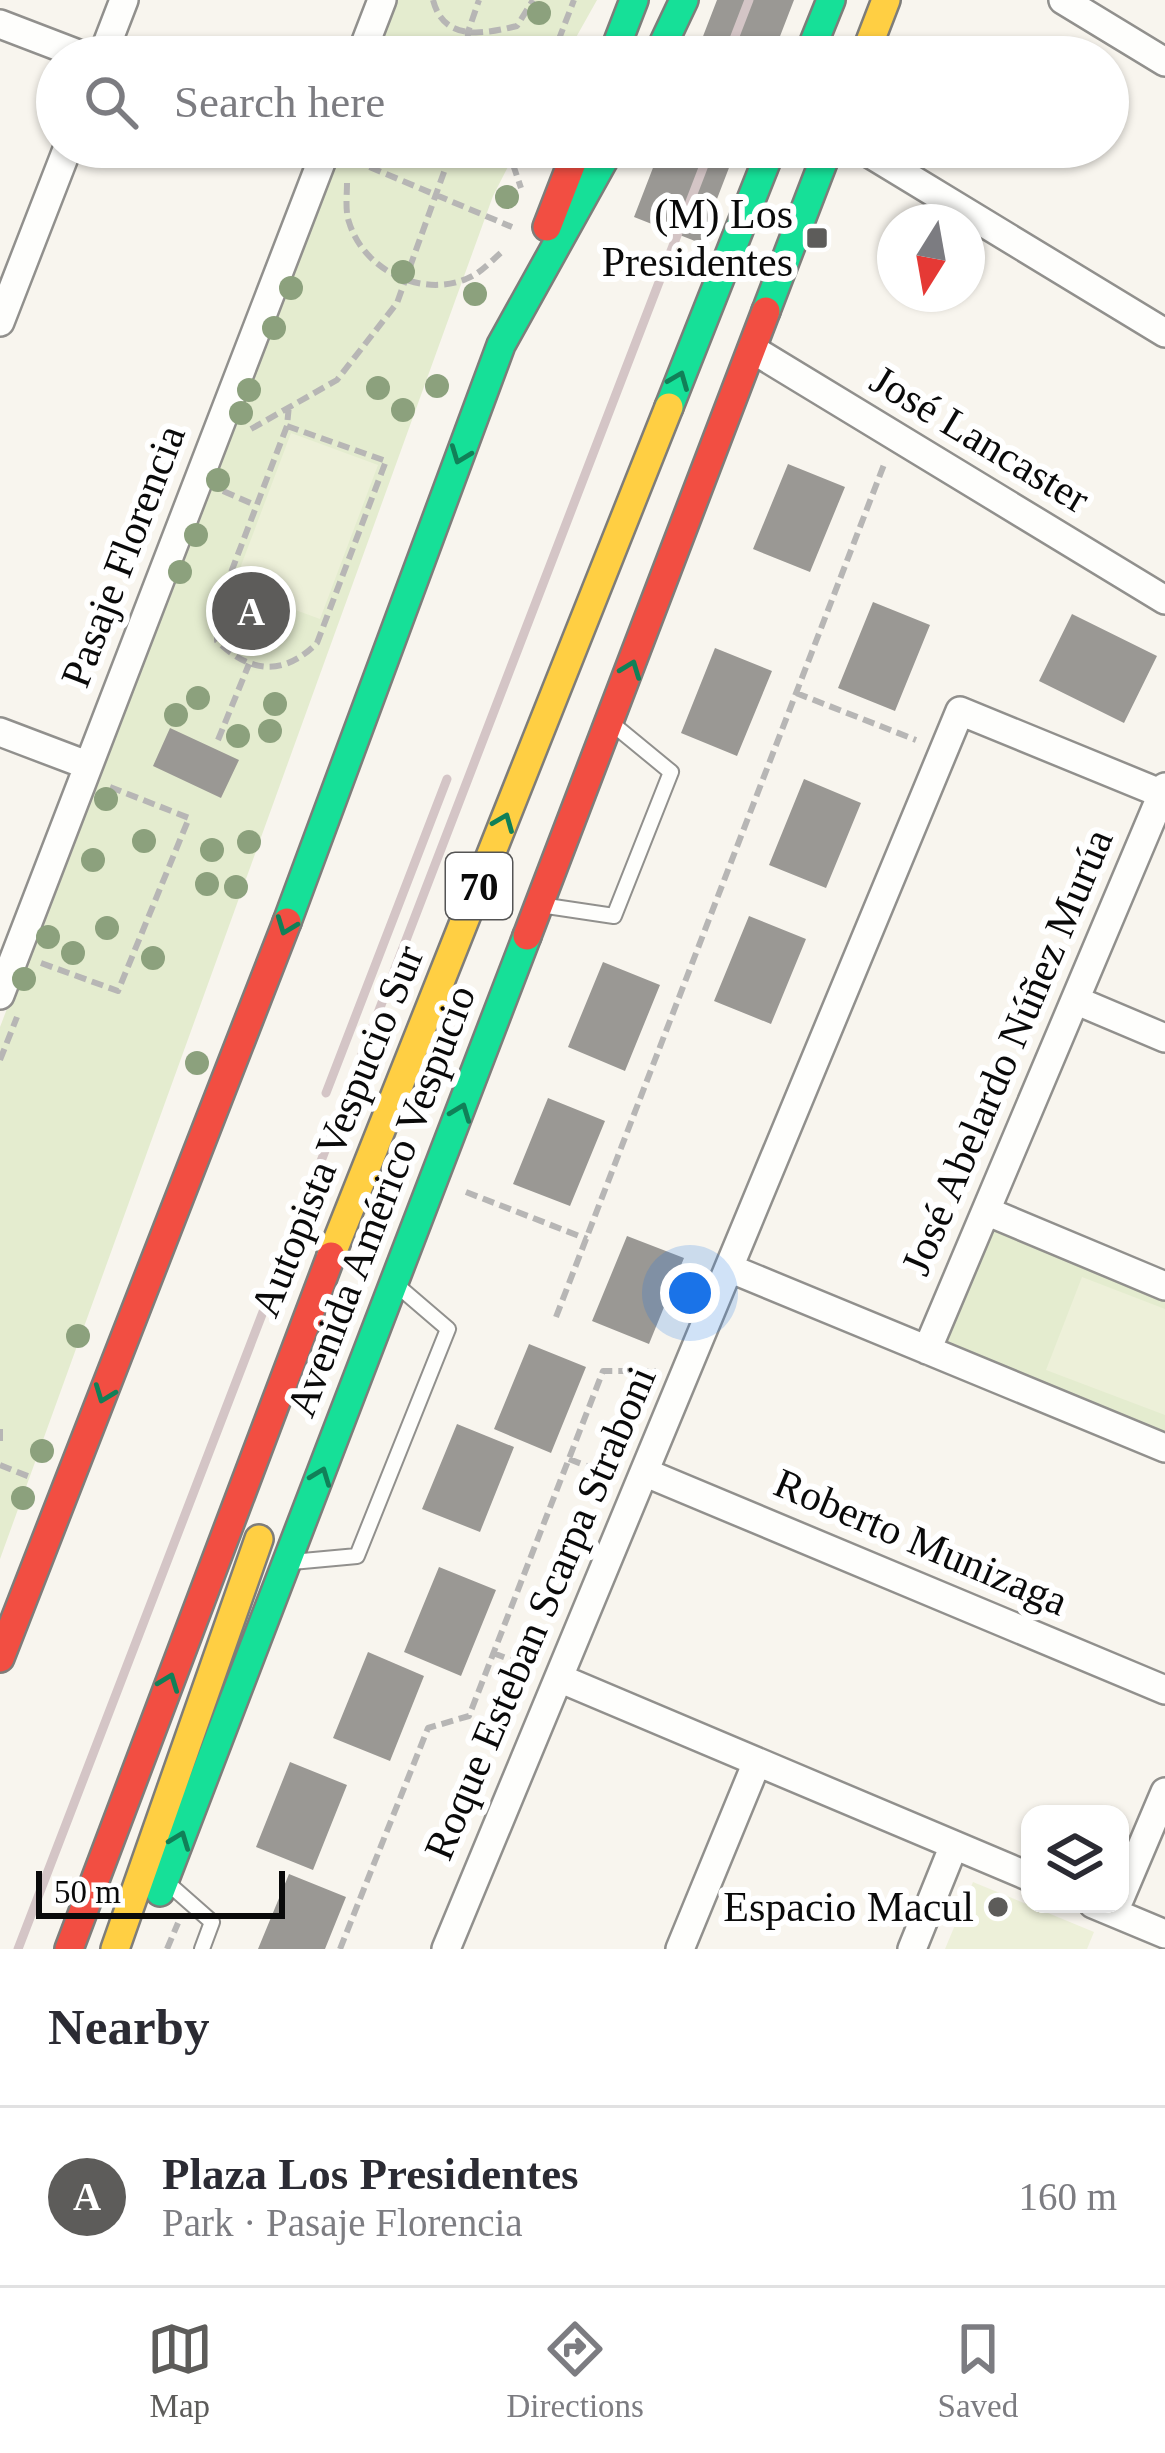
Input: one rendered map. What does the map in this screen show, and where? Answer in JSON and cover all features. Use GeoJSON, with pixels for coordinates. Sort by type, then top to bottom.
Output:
{"type":"FeatureCollection","features":[{"type":"Feature","properties":{"kind":"main road"},"geometry":{"type":"LineString","coordinates":[[620,36],[634,0]]}},
{"type":"Feature","properties":{"kind":"main road"},"geometry":{"type":"LineString","coordinates":[[667,36],[684,0]]}},
{"type":"Feature","properties":{"kind":"main road"},"geometry":{"type":"LineString","coordinates":[[816,36],[831,0]]}},
{"type":"Feature","properties":{"kind":"main road"},"geometry":{"type":"LineString","coordinates":[[872,36],[886,0]]}},
{"type":"Feature","properties":{"kind":"main road"},"geometry":{"type":"LineString","coordinates":[[0,1658],[328,817],[570,168]]}},
{"type":"Feature","properties":{"kind":"main road"},"geometry":{"type":"LineString","coordinates":[[501,345],[599,168]]}},
{"type":"Feature","properties":{"kind":"main road","name":"Autopista Vespucio Sur"},"geometry":{"type":"LineString","coordinates":[[69,1949],[321,1282],[764,168]]}},
{"type":"Feature","properties":{"kind":"main road","name":"Avenida Américo Vespucio"},"geometry":{"type":"LineString","coordinates":[[139,1949],[821,168]]}},
{"type":"Feature","properties":{"kind":"main road"},"geometry":{"type":"LineString","coordinates":[[115,1949],[267,1509],[321,1282]]}},
{"type":"Feature","properties":{"kind":"street"},"geometry":{"type":"LineString","coordinates":[[110,36],[124,0]]}},
{"type":"Feature","properties":{"kind":"street"},"geometry":{"type":"LineString","coordinates":[[368,36],[382,0]]}},
{"type":"Feature","properties":{"kind":"street"},"geometry":{"type":"LineString","coordinates":[[1063,0],[1122,36]]}},
{"type":"Feature","properties":{"kind":"street"},"geometry":{"type":"LineString","coordinates":[[0,24],[36,38]]}},
{"type":"Feature","properties":{"kind":"street"},"geometry":{"type":"LineString","coordinates":[[1129,40],[1165,62]]}},
{"type":"Feature","properties":{"kind":"street"},"geometry":{"type":"LineString","coordinates":[[0,322],[60,168]]}},
{"type":"Feature","properties":{"kind":"street","name":"Pasaje Florencia"},"geometry":{"type":"LineString","coordinates":[[12,998],[102,765],[317,168]]}},
{"type":"Feature","properties":{"kind":"street"},"geometry":{"type":"LineString","coordinates":[[894,168],[1165,333]]}},
{"type":"Feature","properties":{"kind":"street","name":"José Lancaster"},"geometry":{"type":"LineString","coordinates":[[752,349],[1165,600]]}},
{"type":"Feature","properties":{"kind":"street","name":"Roque Esteban Scarpa Straboni"},"geometry":{"type":"LineString","coordinates":[[446,1949],[960,712],[1164,792]]}},
{"type":"Feature","properties":{"kind":"street"},"geometry":{"type":"LineString","coordinates":[[0,732],[102,765]]}},
{"type":"Feature","properties":{"kind":"street","name":"José Abelardo Núñez Murúa"},"geometry":{"type":"LineString","coordinates":[[927,1350],[1164,792]]}},
{"type":"Feature","properties":{"kind":"street"},"geometry":{"type":"LineString","coordinates":[[1076,1000],[1165,1038]]}},
{"type":"Feature","properties":{"kind":"street"},"geometry":{"type":"LineString","coordinates":[[986,1211],[1165,1286]]}},
{"type":"Feature","properties":{"kind":"street"},"geometry":{"type":"LineString","coordinates":[[729,1268],[1165,1448]]}},
{"type":"Feature","properties":{"kind":"street","name":"Roberto Munizaga"},"geometry":{"type":"LineString","coordinates":[[641,1479],[1165,1690]]}},
{"type":"Feature","properties":{"kind":"street"},"geometry":{"type":"LineString","coordinates":[[559,1678],[1021,1873]]}},
{"type":"Feature","properties":{"kind":"street"},"geometry":{"type":"LineString","coordinates":[[680,1949],[758,1762]]}},
{"type":"Feature","properties":{"kind":"street"},"geometry":{"type":"LineString","coordinates":[[1129,1867],[1165,1792]]}},
{"type":"Feature","properties":{"kind":"street"},"geometry":{"type":"LineString","coordinates":[[912,1949],[955,1845]]}},
{"type":"Feature","properties":{"kind":"street"},"geometry":{"type":"LineString","coordinates":[[1126,1913],[1165,1934]]}},
{"type":"Feature","properties":{"kind":"lane"},"geometry":{"type":"LineString","coordinates":[[540,905],[614,916],[671,772],[611,722]]}},
{"type":"Feature","properties":{"kind":"lane"},"geometry":{"type":"LineString","coordinates":[[287,1563],[357,1556],[448,1329],[395,1283]]}},
{"type":"Feature","properties":{"kind":"lane"},"geometry":{"type":"LineString","coordinates":[[165,1880],[212,1922],[202,1949]]}},
{"type":"Feature","properties":{"kind":"path"},"geometry":{"type":"LineString","coordinates":[[433,0],[438,17],[454,30],[468,32],[517,26],[533,0]]}},
{"type":"Feature","properties":{"kind":"path"},"geometry":{"type":"LineString","coordinates":[[468,36],[479,0]]}},
{"type":"Feature","properties":{"kind":"path"},"geometry":{"type":"LineString","coordinates":[[560,36],[574,0]]}},
{"type":"Feature","properties":{"kind":"path"},"geometry":{"type":"LineString","coordinates":[[332,207],[351,168]]}},
{"type":"Feature","properties":{"kind":"path"},"geometry":{"type":"LineString","coordinates":[[372,168],[515,229]]}},
{"type":"Feature","properties":{"kind":"path"},"geometry":{"type":"LineString","coordinates":[[250,414],[242,434],[337,380],[398,303],[446,168]]}},
{"type":"Feature","properties":{"kind":"path"},"geometry":{"type":"LineString","coordinates":[[517,168],[521,195]]}},
{"type":"Feature","properties":{"kind":"path"},"geometry":{"type":"LineString","coordinates":[[347,177],[348,220],[363,250],[408,281],[451,284],[471,278],[506,249],[521,216]]}},
{"type":"Feature","properties":{"kind":"path"},"geometry":{"type":"LineString","coordinates":[[287,426],[386,460],[317,643],[300,660],[273,671],[249,664],[217,641],[217,609],[287,426],[289,405]]}},
{"type":"Feature","properties":{"kind":"path"},"geometry":{"type":"LineString","coordinates":[[556,1317],[895,436]]}},
{"type":"Feature","properties":{"kind":"path"},"geometry":{"type":"LineString","coordinates":[[227,469],[219,490],[255,505]]}},
{"type":"Feature","properties":{"kind":"path"},"geometry":{"type":"LineString","coordinates":[[218,740],[249,664]]}},
{"type":"Feature","properties":{"kind":"path"},"geometry":{"type":"LineString","coordinates":[[796,693],[944,751]]}},
{"type":"Feature","properties":{"kind":"path"},"geometry":{"type":"LineString","coordinates":[[31,982],[39,962],[118,991],[189,818],[108,786],[102,765]]}},
{"type":"Feature","properties":{"kind":"path"},"geometry":{"type":"LineString","coordinates":[[0,1060],[12,998]]}},
{"type":"Feature","properties":{"kind":"path"},"geometry":{"type":"LineString","coordinates":[[436,1177],[586,1239]]}},
{"type":"Feature","properties":{"kind":"path"},"geometry":{"type":"LineString","coordinates":[[340,1949],[428,1728],[469,1716],[603,1371],[656,1372],[663,1353]]}},
{"type":"Feature","properties":{"kind":"path"},"geometry":{"type":"LineString","coordinates":[[0,1430],[0,1446]]}},
{"type":"Feature","properties":{"kind":"path"},"geometry":{"type":"LineString","coordinates":[[569,1459],[641,1479]]}},
{"type":"Feature","properties":{"kind":"path"},"geometry":{"type":"LineString","coordinates":[[494,1653],[559,1678]]}},
{"type":"Feature","properties":{"kind":"green space"},"geometry":{"type":"Polygon","coordinates":[[[393,0],[597,0],[577,36],[380,36],[393,0]]]}},
{"type":"Feature","properties":{"kind":"green space"},"geometry":{"type":"Polygon","coordinates":[[[329,168],[507,168],[493,196],[0,1559],[0,1027],[329,168]]]}},
{"type":"Feature","properties":{"kind":"green space"},"geometry":{"type":"Polygon","coordinates":[[[291,433],[378,465],[320,619],[233,587],[291,433]]]}},
{"type":"Feature","properties":{"kind":"green space"},"geometry":{"type":"Polygon","coordinates":[[[992,1225],[1165,1295],[1165,1439],[940,1343],[992,1225]]]}},
{"type":"Feature","properties":{"kind":"green space"},"geometry":{"type":"Polygon","coordinates":[[[1082,1277],[1165,1309],[1165,1415],[1046,1370],[1082,1277]]]}},
{"type":"Feature","properties":{"kind":"green space","name":"Espacio Macul"},"geometry":{"type":"Polygon","coordinates":[[[973,1882],[1021,1902],[1021,1913],[1048,1913],[1094,1932],[1087,1949],[945,1949],[973,1882]]]}},
{"type":"Feature","properties":{"kind":"building"},"geometry":{"type":"Polygon","coordinates":[[[717,0],[794,0],[780,36],[703,36],[717,0]]]}},
{"type":"Feature","properties":{"kind":"building"},"geometry":{"type":"Polygon","coordinates":[[[653,168],[729,168],[700,243],[634,217],[653,168]]]}},
{"type":"Feature","properties":{"kind":"building"},"geometry":{"type":"Polygon","coordinates":[[[788,464],[845,487],[810,572],[753,549],[788,464]]]}},
{"type":"Feature","properties":{"kind":"building"},"geometry":{"type":"Polygon","coordinates":[[[873,602],[930,625],[895,711],[838,688],[873,602]]]}},
{"type":"Feature","properties":{"kind":"building"},"geometry":{"type":"Polygon","coordinates":[[[1072,614],[1157,656],[1124,723],[1039,681],[1072,614]]]}},
{"type":"Feature","properties":{"kind":"building"},"geometry":{"type":"Polygon","coordinates":[[[715,648],[772,671],[737,756],[681,733],[715,648]]]}},
{"type":"Feature","properties":{"kind":"building"},"geometry":{"type":"Polygon","coordinates":[[[170,728],[239,760],[221,798],[153,766],[170,728]]]}},
{"type":"Feature","properties":{"kind":"building"},"geometry":{"type":"Polygon","coordinates":[[[804,779],[861,803],[826,888],[769,865],[804,779]]]}},
{"type":"Feature","properties":{"kind":"building"},"geometry":{"type":"Polygon","coordinates":[[[749,916],[806,939],[771,1024],[714,1001],[749,916]]]}},
{"type":"Feature","properties":{"kind":"building"},"geometry":{"type":"Polygon","coordinates":[[[603,962],[660,985],[625,1071],[568,1047],[603,962]]]}},
{"type":"Feature","properties":{"kind":"building"},"geometry":{"type":"Polygon","coordinates":[[[548,1098],[605,1121],[570,1206],[513,1184],[548,1098]]]}},
{"type":"Feature","properties":{"kind":"building"},"geometry":{"type":"Polygon","coordinates":[[[627,1236],[684,1258],[649,1344],[592,1321],[627,1236]]]}},
{"type":"Feature","properties":{"kind":"building"},"geometry":{"type":"Polygon","coordinates":[[[529,1344],[586,1367],[551,1453],[494,1429],[529,1344]]]}},
{"type":"Feature","properties":{"kind":"building"},"geometry":{"type":"Polygon","coordinates":[[[457,1424],[514,1447],[480,1532],[422,1509],[457,1424]]]}},
{"type":"Feature","properties":{"kind":"building"},"geometry":{"type":"Polygon","coordinates":[[[439,1567],[496,1590],[461,1676],[404,1652],[439,1567]]]}},
{"type":"Feature","properties":{"kind":"building"},"geometry":{"type":"Polygon","coordinates":[[[368,1652],[424,1676],[390,1761],[333,1738],[368,1652]]]}},
{"type":"Feature","properties":{"kind":"building"},"geometry":{"type":"Polygon","coordinates":[[[290,1762],[347,1785],[313,1870],[256,1847],[290,1762]]]}},
{"type":"Feature","properties":{"kind":"building"},"geometry":{"type":"Polygon","coordinates":[[[289,1874],[346,1897],[325,1949],[258,1949],[289,1874]]]}},
{"type":"Feature","properties":{"kind":"railway"},"geometry":{"type":"LineString","coordinates":[[735,36],[749,0]]}},
{"type":"Feature","properties":{"kind":"railway"},"geometry":{"type":"LineString","coordinates":[[18,1949],[703,168]]}},
{"type":"Feature","properties":{"kind":"railway"},"geometry":{"type":"LineString","coordinates":[[326,1093],[447,779]]}},
{"type":"Feature","properties":{"kind":"traffic: fast"},"geometry":{"type":"LineString","coordinates":[[620,36],[634,0]]}},
{"type":"Feature","properties":{"kind":"traffic: fast"},"geometry":{"type":"LineString","coordinates":[[667,36],[684,0]]}},
{"type":"Feature","properties":{"kind":"traffic: fast"},"geometry":{"type":"LineString","coordinates":[[816,36],[831,0]]}},
{"type":"Feature","properties":{"kind":"traffic: fast"},"geometry":{"type":"LineString","coordinates":[[287,922],[501,345],[599,168]]}},
{"type":"Feature","properties":{"kind":"traffic: fast"},"geometry":{"type":"LineString","coordinates":[[669,407],[764,168]]}},
{"type":"Feature","properties":{"kind":"traffic: fast"},"geometry":{"type":"LineString","coordinates":[[766,311],[821,168]]}},
{"type":"Feature","properties":{"kind":"traffic: fast"},"geometry":{"type":"LineString","coordinates":[[160,1892],[527,936]]}},
{"type":"Feature","properties":{"kind":"traffic: slow"},"geometry":{"type":"LineString","coordinates":[[872,36],[886,0]]}},
{"type":"Feature","properties":{"kind":"traffic: slow"},"geometry":{"type":"LineString","coordinates":[[331,1256],[669,407]]}},
{"type":"Feature","properties":{"kind":"traffic: slow"},"geometry":{"type":"LineString","coordinates":[[115,1949],[259,1539]]}},
{"type":"Feature","properties":{"kind":"traffic: jam"},"geometry":{"type":"LineString","coordinates":[[547,227],[570,168]]}},
{"type":"Feature","properties":{"kind":"traffic: jam"},"geometry":{"type":"LineString","coordinates":[[527,936],[766,311]]}},
{"type":"Feature","properties":{"kind":"traffic: jam"},"geometry":{"type":"LineString","coordinates":[[0,1658],[287,922]]}},
{"type":"Feature","properties":{"kind":"traffic: jam"},"geometry":{"type":"LineString","coordinates":[[69,1949],[331,1256]]}},
{"type":"Feature","properties":{"kind":"place","name":"(M) Los Presidentes"},"geometry":{"type":"Point","coordinates":[817,238]}},
{"type":"Feature","properties":{"kind":"place","name":"Plaza Los Presidentes"},"geometry":{"type":"Point","coordinates":[251,611]}},
{"type":"Feature","properties":{"kind":"place","name":"Espacio Macul"},"geometry":{"type":"Point","coordinates":[998,1907]}}]}
